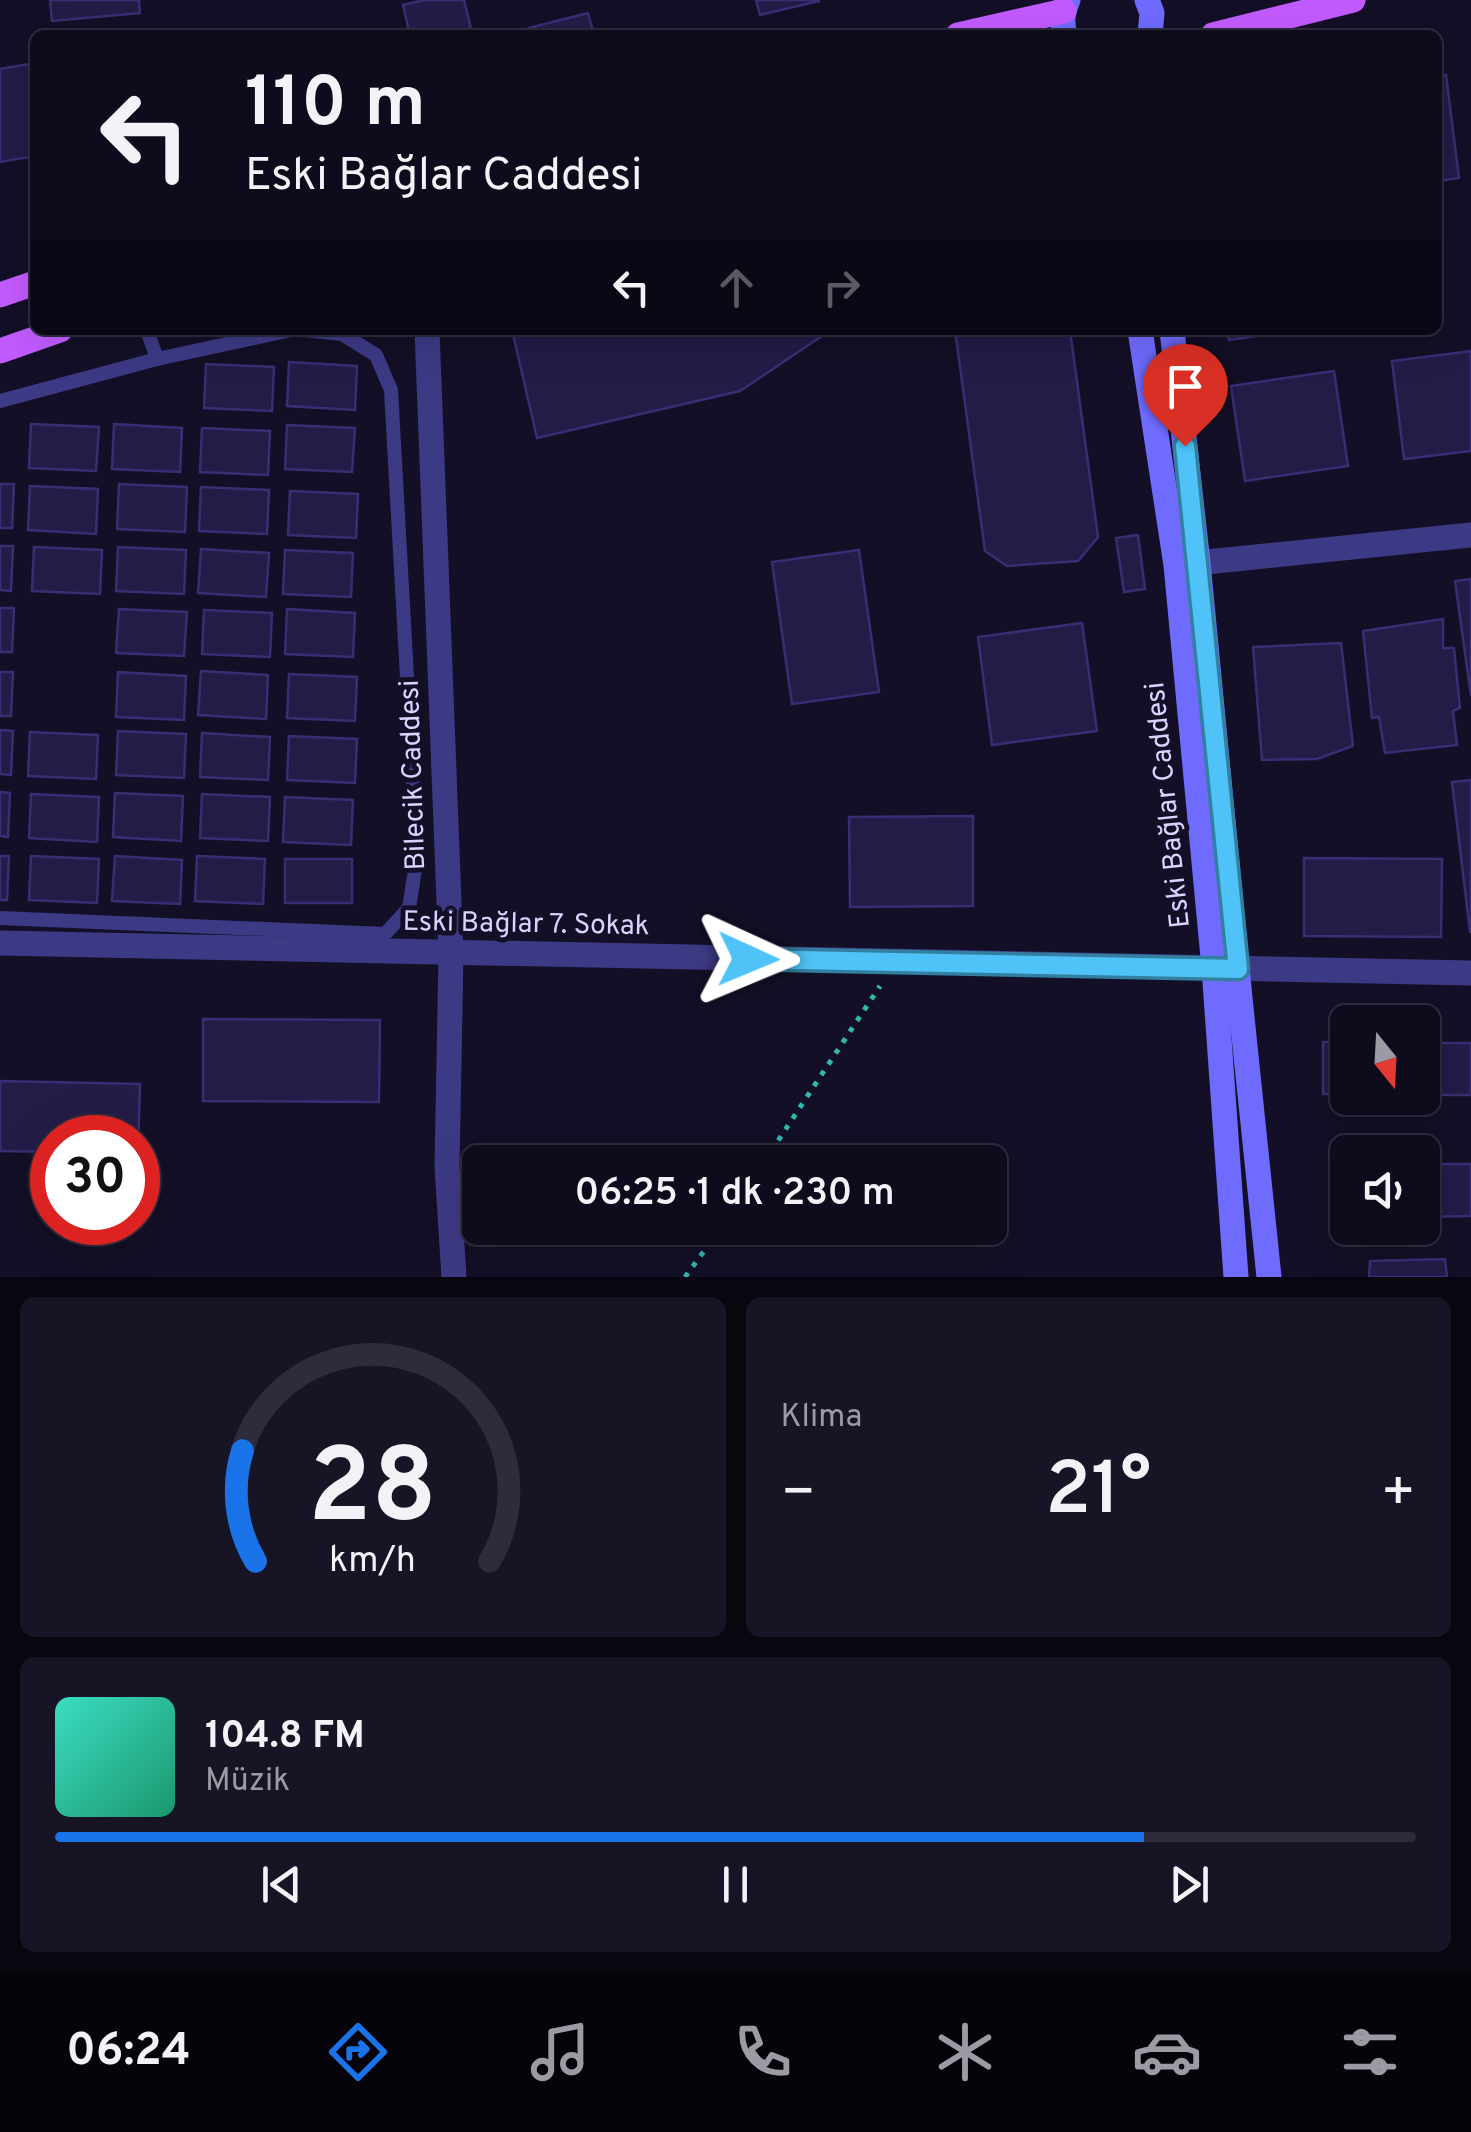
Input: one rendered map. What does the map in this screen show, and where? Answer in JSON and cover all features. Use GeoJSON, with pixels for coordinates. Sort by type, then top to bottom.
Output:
{"type":"FeatureCollection","features":[{"type":"Feature","properties":{"kind":"main road"},"geometry":{"type":"LineString","coordinates":[[1233,30],[1354,0]]}},
{"type":"Feature","properties":{"kind":"main road"},"geometry":{"type":"LineString","coordinates":[[985,30],[1066,15]]}},
{"type":"Feature","properties":{"kind":"main road"},"geometry":{"type":"LineString","coordinates":[[0,295],[30,285]]}},
{"type":"Feature","properties":{"kind":"main road"},"geometry":{"type":"LineString","coordinates":[[0,351],[46,335]]}},
{"type":"Feature","properties":{"kind":"street"},"geometry":{"type":"LineString","coordinates":[[1147,0],[1152,12],[1150,30]]}},
{"type":"Feature","properties":{"kind":"street","name":"Bilecik Caddesi"},"geometry":{"type":"LineString","coordinates":[[427,335],[451,954],[446,1167],[454,1277]]}},
{"type":"Feature","properties":{"kind":"street","name":"Eski Bağlar Caddesi"},"geometry":{"type":"LineString","coordinates":[[1141,335],[1187,564]]}},
{"type":"Feature","properties":{"kind":"street","name":"Eski Bağlar Caddesi"},"geometry":{"type":"LineString","coordinates":[[1172,335],[1187,564],[1226,969],[1269,1277]]}},
{"type":"Feature","properties":{"kind":"street"},"geometry":{"type":"LineString","coordinates":[[1187,564],[1471,535]]}},
{"type":"Feature","properties":{"kind":"street","name":"Eski Bağlar 7. Sokak"},"geometry":{"type":"LineString","coordinates":[[0,943],[1471,973]]}},
{"type":"Feature","properties":{"kind":"street","name":"Eski Bağlar Caddesi"},"geometry":{"type":"LineString","coordinates":[[1226,969],[1236,1277]]}},
{"type":"Feature","properties":{"kind":"lane"},"geometry":{"type":"LineString","coordinates":[[149,335],[157,359]]}},
{"type":"Feature","properties":{"kind":"lane"},"geometry":{"type":"LineString","coordinates":[[0,401],[157,359],[269,335]]}},
{"type":"Feature","properties":{"kind":"lane"},"geometry":{"type":"LineString","coordinates":[[0,918],[385,934],[409,908],[417,857],[390,390],[376,354],[344,335]]}},
{"type":"Feature","properties":{"kind":"path"},"geometry":{"type":"LineString","coordinates":[[775,1145],[896,962]]}},
{"type":"Feature","properties":{"kind":"path"},"geometry":{"type":"LineString","coordinates":[[685,1277],[708,1245]]}},
{"type":"Feature","properties":{"kind":"building"},"geometry":{"type":"Polygon","coordinates":[[[50,0],[139,0],[140,13],[52,21],[50,0]]]}},
{"type":"Feature","properties":{"kind":"building"},"geometry":{"type":"Polygon","coordinates":[[[424,0],[464,0],[471,28],[409,30],[403,5],[424,0]]]}},
{"type":"Feature","properties":{"kind":"building"},"geometry":{"type":"Polygon","coordinates":[[[756,0],[819,0],[819,1],[760,15],[756,0]]]}},
{"type":"Feature","properties":{"kind":"building"},"geometry":{"type":"Polygon","coordinates":[[[588,13],[593,30],[530,30],[588,13]]]}},
{"type":"Feature","properties":{"kind":"building"},"geometry":{"type":"Polygon","coordinates":[[[30,64],[30,157],[0,162],[0,69],[30,64]]]}},
{"type":"Feature","properties":{"kind":"building"},"geometry":{"type":"Polygon","coordinates":[[[1446,75],[1459,178],[1442,180],[1442,76],[1446,75]]]}},
{"type":"Feature","properties":{"kind":"building"},"geometry":{"type":"Polygon","coordinates":[[[513,335],[824,335],[740,391],[537,438],[513,335]]]}},
{"type":"Feature","properties":{"kind":"building"},"geometry":{"type":"Polygon","coordinates":[[[956,335],[1071,335],[1098,537],[1078,561],[1007,566],[985,551],[956,335]]]}},
{"type":"Feature","properties":{"kind":"building"},"geometry":{"type":"Polygon","coordinates":[[[1228,335],[1263,335],[1229,340],[1228,335]]]}},
{"type":"Feature","properties":{"kind":"building"},"geometry":{"type":"Polygon","coordinates":[[[1471,351],[1471,451],[1404,459],[1392,361],[1471,351]]]}},
{"type":"Feature","properties":{"kind":"building"},"geometry":{"type":"Polygon","coordinates":[[[289,362],[357,366],[355,410],[287,406],[289,362]]]}},
{"type":"Feature","properties":{"kind":"building"},"geometry":{"type":"Polygon","coordinates":[[[206,364],[274,367],[272,411],[204,408],[206,364]]]}},
{"type":"Feature","properties":{"kind":"building"},"geometry":{"type":"Polygon","coordinates":[[[1334,371],[1348,466],[1245,481],[1231,386],[1334,371]]]}},
{"type":"Feature","properties":{"kind":"building"},"geometry":{"type":"Polygon","coordinates":[[[31,424],[99,427],[96,471],[29,468],[31,424]]]}},
{"type":"Feature","properties":{"kind":"building"},"geometry":{"type":"Polygon","coordinates":[[[114,424],[182,428],[180,472],[112,469],[114,424]]]}},
{"type":"Feature","properties":{"kind":"building"},"geometry":{"type":"Polygon","coordinates":[[[287,425],[355,428],[352,472],[285,469],[287,425]]]}},
{"type":"Feature","properties":{"kind":"building"},"geometry":{"type":"Polygon","coordinates":[[[202,428],[270,431],[268,475],[200,472],[202,428]]]}},
{"type":"Feature","properties":{"kind":"building"},"geometry":{"type":"Polygon","coordinates":[[[0,484],[14,484],[12,528],[0,528],[0,484]]]}},
{"type":"Feature","properties":{"kind":"building"},"geometry":{"type":"Polygon","coordinates":[[[119,484],[187,487],[185,532],[117,529],[119,484]]]}},
{"type":"Feature","properties":{"kind":"building"},"geometry":{"type":"Polygon","coordinates":[[[30,486],[98,489],[96,534],[28,530],[30,486]]]}},
{"type":"Feature","properties":{"kind":"building"},"geometry":{"type":"Polygon","coordinates":[[[201,487],[269,490],[267,534],[199,531],[201,487]]]}},
{"type":"Feature","properties":{"kind":"building"},"geometry":{"type":"Polygon","coordinates":[[[290,491],[358,494],[356,538],[288,535],[290,491]]]}},
{"type":"Feature","properties":{"kind":"building"},"geometry":{"type":"Polygon","coordinates":[[[1138,535],[1145,589],[1124,592],[1116,538],[1138,535]]]}},
{"type":"Feature","properties":{"kind":"building"},"geometry":{"type":"Polygon","coordinates":[[[0,546],[13,546],[11,591],[0,590],[0,546]]]}},
{"type":"Feature","properties":{"kind":"building"},"geometry":{"type":"Polygon","coordinates":[[[34,547],[102,550],[100,594],[32,591],[34,547]]]}},
{"type":"Feature","properties":{"kind":"building"},"geometry":{"type":"Polygon","coordinates":[[[118,547],[186,550],[184,594],[116,591],[118,547]]]}},
{"type":"Feature","properties":{"kind":"building"},"geometry":{"type":"Polygon","coordinates":[[[201,549],[269,553],[266,597],[198,593],[201,549]]]}},
{"type":"Feature","properties":{"kind":"building"},"geometry":{"type":"Polygon","coordinates":[[[285,550],[353,553],[351,597],[283,594],[285,550]]]}},
{"type":"Feature","properties":{"kind":"building"},"geometry":{"type":"Polygon","coordinates":[[[859,550],[879,692],[792,704],[772,562],[859,550]]]}},
{"type":"Feature","properties":{"kind":"building"},"geometry":{"type":"Polygon","coordinates":[[[1471,579],[1471,696],[1455,581],[1471,579]]]}},
{"type":"Feature","properties":{"kind":"building"},"geometry":{"type":"Polygon","coordinates":[[[0,608],[14,608],[12,652],[0,652],[0,608]]]}},
{"type":"Feature","properties":{"kind":"building"},"geometry":{"type":"Polygon","coordinates":[[[119,609],[187,612],[184,656],[116,653],[119,609]]]}},
{"type":"Feature","properties":{"kind":"building"},"geometry":{"type":"Polygon","coordinates":[[[287,609],[355,613],[353,657],[285,654],[287,609]]]}},
{"type":"Feature","properties":{"kind":"building"},"geometry":{"type":"Polygon","coordinates":[[[204,610],[272,613],[270,657],[202,654],[204,610]]]}},
{"type":"Feature","properties":{"kind":"building"},"geometry":{"type":"Polygon","coordinates":[[[1443,619],[1443,648],[1454,648],[1460,708],[1453,711],[1457,745],[1385,753],[1379,717],[1372,718],[1363,631],[1443,619]]]}},
{"type":"Feature","properties":{"kind":"building"},"geometry":{"type":"Polygon","coordinates":[[[1082,623],[1097,731],[992,745],[978,637],[1082,623]]]}},
{"type":"Feature","properties":{"kind":"building"},"geometry":{"type":"Polygon","coordinates":[[[1341,643],[1353,746],[1317,759],[1262,760],[1253,647],[1341,643]]]}},
{"type":"Feature","properties":{"kind":"building"},"geometry":{"type":"Polygon","coordinates":[[[201,671],[268,675],[266,719],[198,715],[201,671]]]}},
{"type":"Feature","properties":{"kind":"building"},"geometry":{"type":"Polygon","coordinates":[[[0,672],[13,672],[11,716],[0,716],[0,672]]]}},
{"type":"Feature","properties":{"kind":"building"},"geometry":{"type":"Polygon","coordinates":[[[118,672],[186,676],[184,720],[116,717],[118,672]]]}},
{"type":"Feature","properties":{"kind":"building"},"geometry":{"type":"Polygon","coordinates":[[[289,674],[357,677],[355,721],[287,718],[289,674]]]}},
{"type":"Feature","properties":{"kind":"building"},"geometry":{"type":"Polygon","coordinates":[[[0,730],[13,731],[11,775],[0,774],[0,730]]]}},
{"type":"Feature","properties":{"kind":"building"},"geometry":{"type":"Polygon","coordinates":[[[118,731],[186,734],[184,778],[116,775],[118,731]]]}},
{"type":"Feature","properties":{"kind":"building"},"geometry":{"type":"Polygon","coordinates":[[[30,732],[98,735],[96,779],[28,776],[30,732]]]}},
{"type":"Feature","properties":{"kind":"building"},"geometry":{"type":"Polygon","coordinates":[[[202,733],[270,737],[268,780],[200,777],[202,733]]]}},
{"type":"Feature","properties":{"kind":"building"},"geometry":{"type":"Polygon","coordinates":[[[289,736],[357,739],[355,783],[287,780],[289,736]]]}},
{"type":"Feature","properties":{"kind":"building"},"geometry":{"type":"Polygon","coordinates":[[[1471,780],[1471,932],[1470,932],[1452,782],[1471,780]]]}},
{"type":"Feature","properties":{"kind":"building"},"geometry":{"type":"Polygon","coordinates":[[[0,792],[10,793],[8,837],[0,836],[0,792]]]}},
{"type":"Feature","properties":{"kind":"building"},"geometry":{"type":"Polygon","coordinates":[[[115,793],[183,796],[181,841],[113,837],[115,793]]]}},
{"type":"Feature","properties":{"kind":"building"},"geometry":{"type":"Polygon","coordinates":[[[31,794],[99,797],[97,842],[29,838],[31,794]]]}},
{"type":"Feature","properties":{"kind":"building"},"geometry":{"type":"Polygon","coordinates":[[[202,794],[270,797],[268,841],[200,838],[202,794]]]}},
{"type":"Feature","properties":{"kind":"building"},"geometry":{"type":"Polygon","coordinates":[[[285,797],[353,800],[351,845],[283,842],[285,797]]]}},
{"type":"Feature","properties":{"kind":"building"},"geometry":{"type":"Polygon","coordinates":[[[973,816],[973,906],[850,907],[849,817],[973,816]]]}},
{"type":"Feature","properties":{"kind":"building"},"geometry":{"type":"Polygon","coordinates":[[[0,856],[9,856],[7,900],[0,900],[0,856]]]}},
{"type":"Feature","properties":{"kind":"building"},"geometry":{"type":"Polygon","coordinates":[[[31,856],[99,859],[97,903],[29,900],[31,856]]]}},
{"type":"Feature","properties":{"kind":"building"},"geometry":{"type":"Polygon","coordinates":[[[115,856],[182,860],[180,904],[112,901],[115,856]]]}},
{"type":"Feature","properties":{"kind":"building"},"geometry":{"type":"Polygon","coordinates":[[[197,856],[265,859],[263,904],[195,901],[197,856]]]}},
{"type":"Feature","properties":{"kind":"building"},"geometry":{"type":"Polygon","coordinates":[[[1304,858],[1442,859],[1441,937],[1304,936],[1304,858]]]}},
{"type":"Feature","properties":{"kind":"building"},"geometry":{"type":"Polygon","coordinates":[[[285,859],[352,859],[352,903],[285,903],[285,859]]]}},
{"type":"Feature","properties":{"kind":"building"},"geometry":{"type":"Polygon","coordinates":[[[203,1019],[380,1020],[379,1102],[203,1101],[203,1019]]]}},
{"type":"Feature","properties":{"kind":"building"},"geometry":{"type":"Polygon","coordinates":[[[1323,1042],[1330,1042],[1330,1094],[1323,1094],[1323,1042]]]}},
{"type":"Feature","properties":{"kind":"building"},"geometry":{"type":"Polygon","coordinates":[[[1440,1043],[1471,1043],[1471,1095],[1440,1095],[1440,1043]]]}},
{"type":"Feature","properties":{"kind":"building"},"geometry":{"type":"Polygon","coordinates":[[[0,1081],[140,1084],[139,1115],[30,1115],[30,1152],[0,1151],[0,1081]]]}},
{"type":"Feature","properties":{"kind":"building"},"geometry":{"type":"Polygon","coordinates":[[[1440,1164],[1471,1164],[1471,1216],[1440,1217],[1440,1164]]]}},
{"type":"Feature","properties":{"kind":"building"},"geometry":{"type":"Polygon","coordinates":[[[1445,1259],[1447,1277],[1369,1277],[1370,1261],[1445,1259]]]}},
{"type":"Feature","properties":{"kind":"route"},"geometry":{"type":"LineString","coordinates":[[748,959],[1238,969],[1185,446]]}}]}
